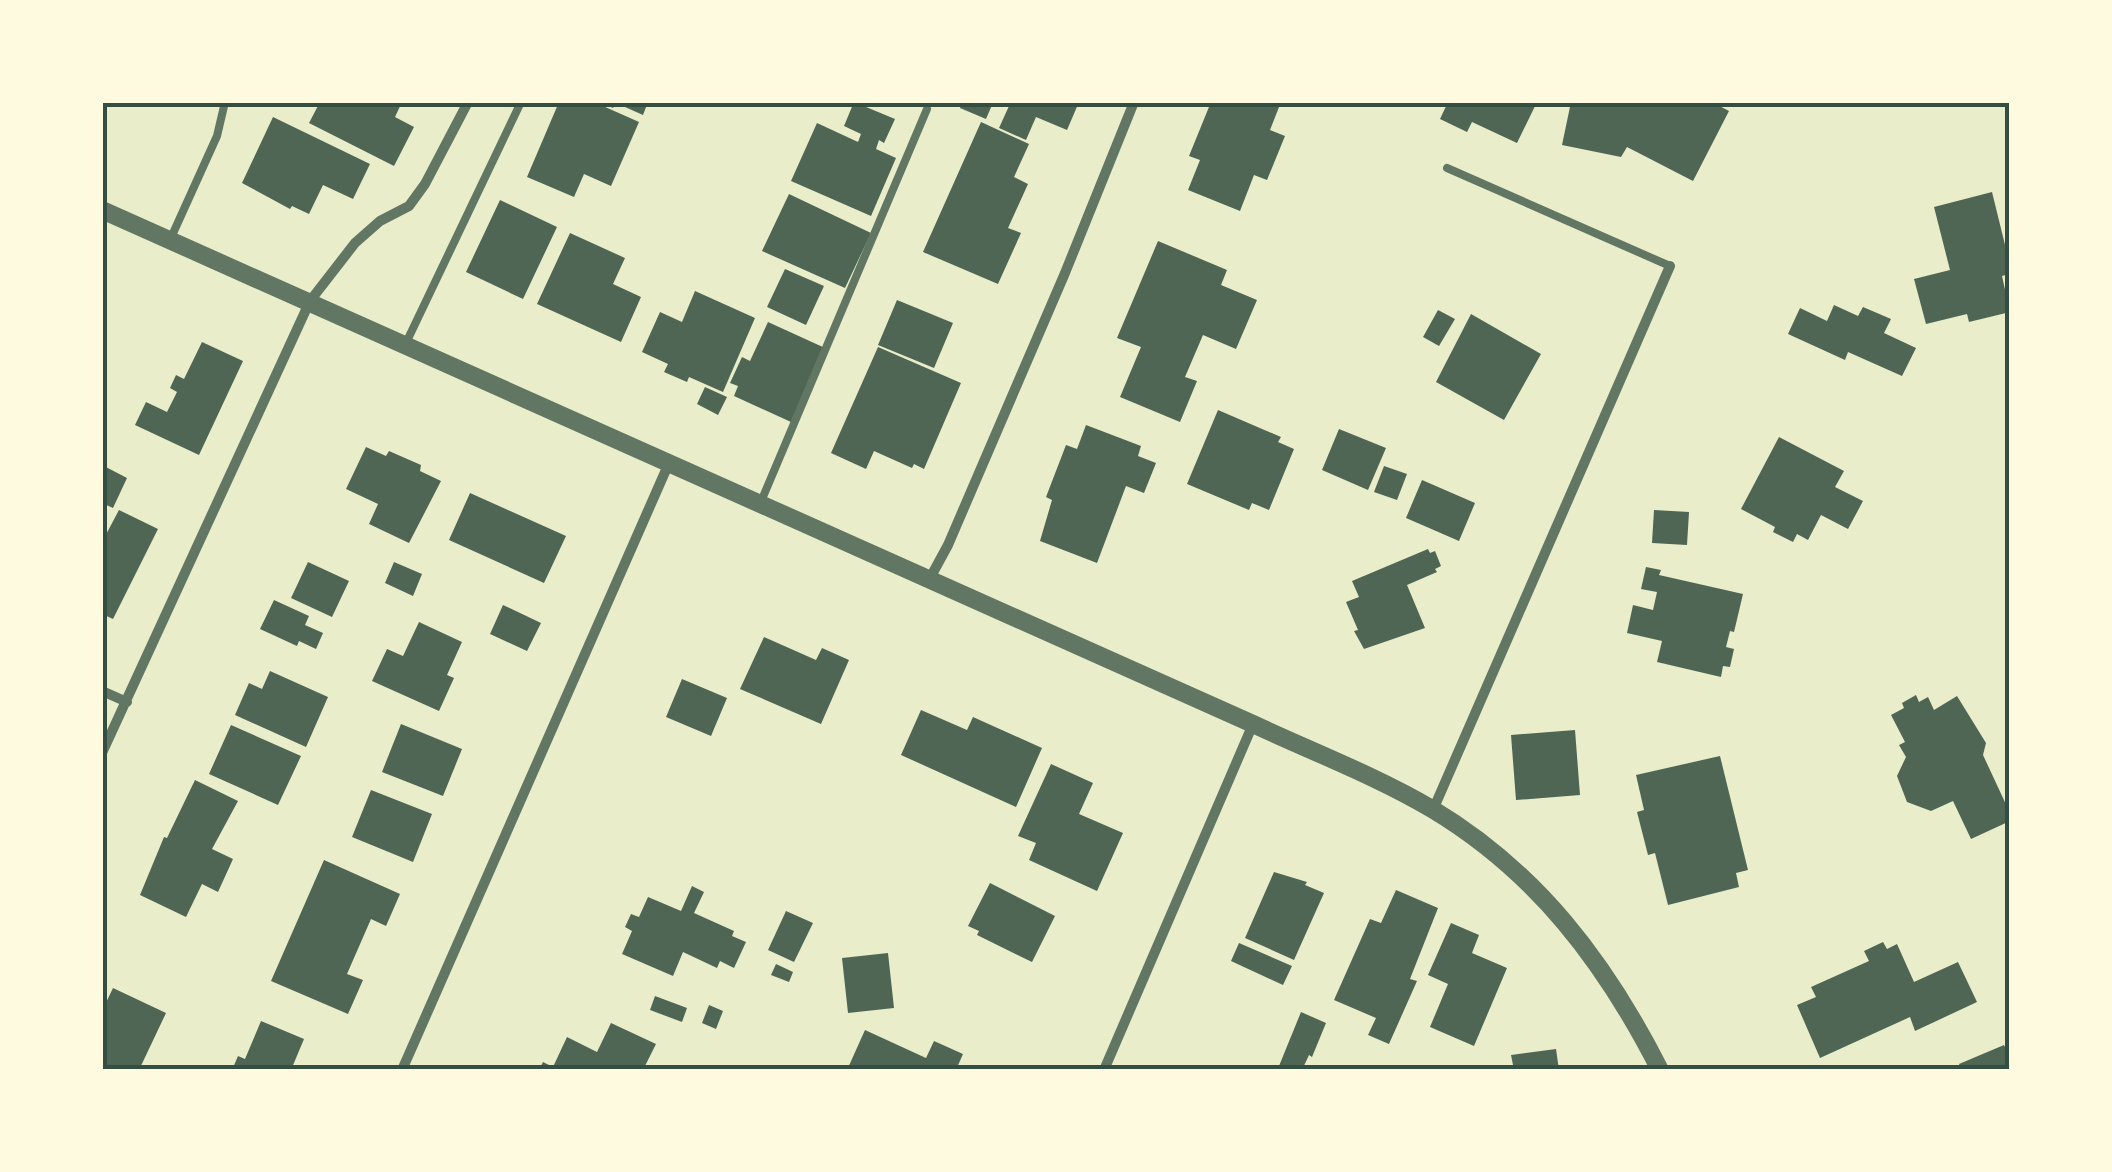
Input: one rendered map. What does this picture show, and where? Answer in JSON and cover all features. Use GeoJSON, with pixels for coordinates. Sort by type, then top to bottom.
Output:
{"type":"FeatureCollection","features":[{"type":"Feature","properties":{"kind":"street"},"geometry":{"type":"LineString","coordinates":[[102,753],[310,300],[354,243],[380,221],[409,206],[468,102]]}},
{"type":"Feature","properties":{"kind":"street"},"geometry":{"type":"LineString","coordinates":[[929,580],[948,545],[1050,310],[1134,102]]}},
{"type":"Feature","properties":{"kind":"street"},"geometry":{"type":"LineString","coordinates":[[102,210],[1253,724],[1433,810],[1525,878],[1566,922],[1616,993],[1660,1070]]}},
{"type":"Feature","properties":{"kind":"street"},"geometry":{"type":"LineString","coordinates":[[1433,810],[1670,266]]}},
{"type":"Feature","properties":{"kind":"street"},"geometry":{"type":"LineString","coordinates":[[402,1070],[669,463]]}},
{"type":"Feature","properties":{"kind":"street"},"geometry":{"type":"LineString","coordinates":[[102,691],[127,702]]}},
{"type":"Feature","properties":{"kind":"street"},"geometry":{"type":"LineString","coordinates":[[1104,1070],[1253,724]]}},
{"type":"Feature","properties":{"kind":"lane"},"geometry":{"type":"LineString","coordinates":[[170,240],[218,136],[225,102]]}},
{"type":"Feature","properties":{"kind":"lane"},"geometry":{"type":"LineString","coordinates":[[406,344],[521,102]]}},
{"type":"Feature","properties":{"kind":"lane"},"geometry":{"type":"LineString","coordinates":[[760,504],[926,108]]}},
{"type":"Feature","properties":{"kind":"lane"},"geometry":{"type":"LineString","coordinates":[[1447,168],[1670,266]]}},
{"type":"Feature","properties":{"kind":"building"},"geometry":{"type":"Polygon","coordinates":[[[320,102],[402,102],[395,117],[414,127],[394,166],[309,123],[320,102]]]}},
{"type":"Feature","properties":{"kind":"building"},"geometry":{"type":"Polygon","coordinates":[[[559,102],[594,102],[639,122],[611,186],[584,174],[574,197],[527,177],[559,102]]]}},
{"type":"Feature","properties":{"kind":"building"},"geometry":{"type":"Polygon","coordinates":[[[601,102],[648,102],[643,115],[616,103],[613,108],[601,102]]]}},
{"type":"Feature","properties":{"kind":"building"},"geometry":{"type":"Polygon","coordinates":[[[854,102],[895,119],[884,143],[879,140],[876,149],[896,158],[871,216],[791,181],[817,123],[858,142],[861,134],[844,126],[854,102]]]}},
{"type":"Feature","properties":{"kind":"building"},"geometry":{"type":"Polygon","coordinates":[[[962,102],[992,105],[986,119],[960,108],[962,102]]]}},
{"type":"Feature","properties":{"kind":"building"},"geometry":{"type":"Polygon","coordinates":[[[1002,102],[1079,102],[1067,130],[1036,117],[1026,140],[999,128],[1009,106],[1002,102]]]}},
{"type":"Feature","properties":{"kind":"building"},"geometry":{"type":"Polygon","coordinates":[[[1211,102],[1281,102],[1270,130],[1285,136],[1267,180],[1254,175],[1240,211],[1188,190],[1200,160],[1189,156],[1211,102]]]}},
{"type":"Feature","properties":{"kind":"building"},"geometry":{"type":"Polygon","coordinates":[[[1448,102],[1537,102],[1517,143],[1472,122],[1467,132],[1440,119],[1448,102]]]}},
{"type":"Feature","properties":{"kind":"building"},"geometry":{"type":"Polygon","coordinates":[[[1571,102],[1712,102],[1729,111],[1693,181],[1627,147],[1621,157],[1562,145],[1571,102]]]}},
{"type":"Feature","properties":{"kind":"building"},"geometry":{"type":"Polygon","coordinates":[[[273,117],[370,164],[353,199],[323,185],[309,214],[292,206],[290,209],[242,183],[273,117]]]}},
{"type":"Feature","properties":{"kind":"building"},"geometry":{"type":"Polygon","coordinates":[[[981,122],[1029,144],[1014,177],[1028,184],[1008,228],[1021,233],[998,284],[923,252],[981,122]]]}},
{"type":"Feature","properties":{"kind":"building"},"geometry":{"type":"Polygon","coordinates":[[[1992,192],[2008,257],[2005,258],[2009,274],[2002,276],[2010,312],[1969,322],[1967,314],[1926,324],[1914,279],[1950,270],[1934,207],[1992,192]]]}},
{"type":"Feature","properties":{"kind":"building"},"geometry":{"type":"Polygon","coordinates":[[[789,194],[871,233],[845,288],[762,251],[789,194]]]}},
{"type":"Feature","properties":{"kind":"building"},"geometry":{"type":"Polygon","coordinates":[[[500,200],[557,227],[523,299],[466,272],[500,200]]]}},
{"type":"Feature","properties":{"kind":"building"},"geometry":{"type":"Polygon","coordinates":[[[570,233],[625,258],[613,284],[641,297],[621,342],[537,304],[570,233]]]}},
{"type":"Feature","properties":{"kind":"building"},"geometry":{"type":"Polygon","coordinates":[[[1158,241],[1227,270],[1221,285],[1257,300],[1236,349],[1203,335],[1185,377],[1197,381],[1180,422],[1120,397],[1141,347],[1117,338],[1158,241]]]}},
{"type":"Feature","properties":{"kind":"building"},"geometry":{"type":"Polygon","coordinates":[[[785,269],[824,286],[806,325],[767,307],[785,269]]]}},
{"type":"Feature","properties":{"kind":"building"},"geometry":{"type":"Polygon","coordinates":[[[695,291],[755,318],[723,392],[689,377],[687,382],[664,372],[668,364],[642,352],[660,312],[682,322],[695,291]]]}},
{"type":"Feature","properties":{"kind":"building"},"geometry":{"type":"Polygon","coordinates":[[[897,300],[953,323],[934,368],[878,345],[897,300]]]}},
{"type":"Feature","properties":{"kind":"building"},"geometry":{"type":"Polygon","coordinates":[[[1834,305],[1858,316],[1863,307],[1891,319],[1884,333],[1916,348],[1902,376],[1848,352],[1845,360],[1788,334],[1800,308],[1827,321],[1834,305]]]}},
{"type":"Feature","properties":{"kind":"building"},"geometry":{"type":"Polygon","coordinates":[[[1438,310],[1455,319],[1439,346],[1423,337],[1438,310]]]}},
{"type":"Feature","properties":{"kind":"building"},"geometry":{"type":"Polygon","coordinates":[[[1471,314],[1541,354],[1504,420],[1436,382],[1471,314]]]}},
{"type":"Feature","properties":{"kind":"building"},"geometry":{"type":"Polygon","coordinates":[[[768,322],[825,348],[791,422],[734,396],[738,386],[730,383],[742,357],[750,361],[768,322]]]}},
{"type":"Feature","properties":{"kind":"building"},"geometry":{"type":"Polygon","coordinates":[[[202,342],[243,361],[199,455],[135,425],[146,402],[167,412],[177,392],[170,388],[176,375],[184,379],[202,342]]]}},
{"type":"Feature","properties":{"kind":"building"},"geometry":{"type":"Polygon","coordinates":[[[878,347],[961,383],[924,469],[914,464],[912,468],[874,451],[866,469],[831,453],[878,347]]]}},
{"type":"Feature","properties":{"kind":"building"},"geometry":{"type":"Polygon","coordinates":[[[705,387],[727,397],[718,415],[697,404],[705,387]]]}},
{"type":"Feature","properties":{"kind":"building"},"geometry":{"type":"Polygon","coordinates":[[[1218,410],[1281,437],[1278,442],[1294,449],[1269,510],[1252,503],[1249,510],[1187,484],[1218,410]]]}},
{"type":"Feature","properties":{"kind":"building"},"geometry":{"type":"Polygon","coordinates":[[[1086,425],[1141,446],[1138,456],[1156,463],[1144,493],[1126,486],[1097,563],[1040,541],[1052,500],[1046,497],[1066,445],[1077,449],[1086,425]]]}},
{"type":"Feature","properties":{"kind":"building"},"geometry":{"type":"Polygon","coordinates":[[[1339,429],[1386,448],[1368,490],[1322,470],[1339,429]]]}},
{"type":"Feature","properties":{"kind":"building"},"geometry":{"type":"Polygon","coordinates":[[[1779,437],[1844,471],[1835,487],[1863,501],[1848,529],[1821,515],[1808,540],[1797,534],[1793,542],[1773,532],[1775,527],[1741,509],[1779,437]]]}},
{"type":"Feature","properties":{"kind":"building"},"geometry":{"type":"Polygon","coordinates":[[[366,447],[386,456],[389,451],[421,465],[420,471],[441,481],[409,543],[369,524],[378,504],[346,489],[366,447]]]}},
{"type":"Feature","properties":{"kind":"building"},"geometry":{"type":"Polygon","coordinates":[[[102,465],[127,478],[113,508],[102,503],[102,465]]]}},
{"type":"Feature","properties":{"kind":"building"},"geometry":{"type":"Polygon","coordinates":[[[1384,466],[1407,474],[1397,500],[1374,492],[1384,466]]]}},
{"type":"Feature","properties":{"kind":"building"},"geometry":{"type":"Polygon","coordinates":[[[1422,480],[1475,503],[1459,541],[1406,518],[1422,480]]]}},
{"type":"Feature","properties":{"kind":"building"},"geometry":{"type":"Polygon","coordinates":[[[470,493],[566,536],[544,583],[449,540],[470,493]]]}},
{"type":"Feature","properties":{"kind":"building"},"geometry":{"type":"Polygon","coordinates":[[[119,510],[158,529],[113,619],[102,614],[102,542],[119,510]]]}},
{"type":"Feature","properties":{"kind":"building"},"geometry":{"type":"Polygon","coordinates":[[[1654,510],[1689,512],[1687,545],[1652,543],[1654,510]]]}},
{"type":"Feature","properties":{"kind":"building"},"geometry":{"type":"Polygon","coordinates":[[[1428,549],[1430,553],[1435,551],[1441,566],[1435,569],[1437,572],[1407,585],[1425,628],[1364,649],[1346,602],[1359,597],[1352,581],[1428,549]]]}},
{"type":"Feature","properties":{"kind":"building"},"geometry":{"type":"Polygon","coordinates":[[[308,562],[349,581],[332,617],[291,598],[308,562]]]}},
{"type":"Feature","properties":{"kind":"building"},"geometry":{"type":"Polygon","coordinates":[[[394,562],[422,574],[413,596],[385,583],[394,562]]]}},
{"type":"Feature","properties":{"kind":"building"},"geometry":{"type":"Polygon","coordinates":[[[1646,567],[1661,570],[1659,575],[1743,594],[1734,632],[1730,631],[1726,647],[1734,649],[1730,667],[1723,666],[1721,677],[1657,662],[1662,641],[1627,633],[1633,605],[1653,610],[1657,592],[1641,589],[1646,567]]]}},
{"type":"Feature","properties":{"kind":"building"},"geometry":{"type":"Polygon","coordinates":[[[274,600],[309,616],[305,625],[323,633],[316,649],[299,641],[297,646],[260,629],[274,600]]]}},
{"type":"Feature","properties":{"kind":"building"},"geometry":{"type":"Polygon","coordinates":[[[503,605],[541,623],[527,651],[490,634],[503,605]]]}},
{"type":"Feature","properties":{"kind":"building"},"geometry":{"type":"Polygon","coordinates":[[[419,622],[462,642],[447,675],[454,678],[439,711],[372,681],[387,649],[403,656],[419,622]]]}},
{"type":"Feature","properties":{"kind":"building"},"geometry":{"type":"Polygon","coordinates":[[[764,637],[816,660],[822,648],[849,660],[821,724],[740,689],[764,637]]]}},
{"type":"Feature","properties":{"kind":"building"},"geometry":{"type":"Polygon","coordinates":[[[270,671],[328,697],[306,747],[235,715],[249,683],[262,689],[270,671]]]}},
{"type":"Feature","properties":{"kind":"building"},"geometry":{"type":"Polygon","coordinates":[[[682,679],[727,698],[711,736],[666,717],[682,679]]]}},
{"type":"Feature","properties":{"kind":"building"},"geometry":{"type":"Polygon","coordinates":[[[1916,695],[1919,702],[1928,697],[1934,710],[1957,696],[1986,743],[1983,755],[2010,813],[2010,821],[1971,839],[1953,801],[1931,811],[1907,802],[1897,776],[1906,757],[1899,745],[1905,742],[1891,715],[1916,695]]]}},
{"type":"Feature","properties":{"kind":"building"},"geometry":{"type":"Polygon","coordinates":[[[921,710],[967,730],[973,717],[1042,748],[1016,807],[901,755],[921,710]]]}},
{"type":"Feature","properties":{"kind":"building"},"geometry":{"type":"Polygon","coordinates":[[[401,724],[462,749],[443,796],[382,772],[401,724]]]}},
{"type":"Feature","properties":{"kind":"building"},"geometry":{"type":"Polygon","coordinates":[[[231,725],[301,756],[278,805],[209,774],[231,725]]]}},
{"type":"Feature","properties":{"kind":"building"},"geometry":{"type":"Polygon","coordinates":[[[1575,730],[1580,795],[1516,800],[1511,735],[1575,730]]]}},
{"type":"Feature","properties":{"kind":"building"},"geometry":{"type":"Polygon","coordinates":[[[1720,756],[1748,870],[1736,873],[1739,887],[1668,905],[1655,853],[1648,855],[1637,812],[1644,810],[1636,775],[1720,756]]]}},
{"type":"Feature","properties":{"kind":"building"},"geometry":{"type":"Polygon","coordinates":[[[1051,764],[1093,783],[1079,814],[1123,833],[1097,891],[1029,860],[1036,843],[1018,836],[1051,764]]]}},
{"type":"Feature","properties":{"kind":"building"},"geometry":{"type":"Polygon","coordinates":[[[195,780],[238,801],[212,849],[233,859],[218,892],[202,884],[186,917],[140,895],[164,837],[167,838],[195,780]]]}},
{"type":"Feature","properties":{"kind":"building"},"geometry":{"type":"Polygon","coordinates":[[[371,790],[432,814],[413,862],[352,837],[371,790]]]}},
{"type":"Feature","properties":{"kind":"building"},"geometry":{"type":"Polygon","coordinates":[[[324,860],[400,894],[386,926],[371,919],[347,974],[363,980],[348,1014],[271,981],[324,860]]]}},
{"type":"Feature","properties":{"kind":"building"},"geometry":{"type":"Polygon","coordinates":[[[1274,872],[1307,882],[1305,885],[1324,893],[1294,960],[1245,938],[1274,872]]]}},
{"type":"Feature","properties":{"kind":"building"},"geometry":{"type":"Polygon","coordinates":[[[990,883],[1055,916],[1032,962],[977,935],[979,931],[968,926],[990,883]]]}},
{"type":"Feature","properties":{"kind":"building"},"geometry":{"type":"Polygon","coordinates":[[[692,886],[704,892],[694,913],[734,931],[732,936],[746,942],[734,968],[720,961],[717,968],[683,952],[673,976],[622,954],[632,931],[625,927],[631,914],[639,917],[648,897],[681,911],[692,886]]]}},
{"type":"Feature","properties":{"kind":"building"},"geometry":{"type":"Polygon","coordinates":[[[1396,890],[1438,908],[1410,979],[1417,981],[1389,1044],[1368,1035],[1376,1018],[1334,1000],[1370,919],[1381,923],[1396,890]]]}},
{"type":"Feature","properties":{"kind":"building"},"geometry":{"type":"Polygon","coordinates":[[[786,911],[813,923],[794,962],[768,950],[786,911]]]}},
{"type":"Feature","properties":{"kind":"building"},"geometry":{"type":"Polygon","coordinates":[[[1451,923],[1479,935],[1472,953],[1507,968],[1474,1046],[1430,1027],[1448,984],[1428,975],[1451,923]]]}},
{"type":"Feature","properties":{"kind":"building"},"geometry":{"type":"Polygon","coordinates":[[[1883,942],[1887,949],[1897,944],[1914,982],[1958,962],[1977,1002],[1915,1031],[1910,1017],[1820,1058],[1797,1005],[1816,997],[1811,987],[1869,961],[1864,951],[1883,942]]]}},
{"type":"Feature","properties":{"kind":"building"},"geometry":{"type":"Polygon","coordinates":[[[1239,943],[1292,966],[1283,985],[1231,961],[1239,943]]]}},
{"type":"Feature","properties":{"kind":"building"},"geometry":{"type":"Polygon","coordinates":[[[888,953],[894,1008],[848,1013],[842,958],[888,953]]]}},
{"type":"Feature","properties":{"kind":"building"},"geometry":{"type":"Polygon","coordinates":[[[776,964],[793,972],[789,982],[771,975],[776,964]]]}},
{"type":"Feature","properties":{"kind":"building"},"geometry":{"type":"Polygon","coordinates":[[[113,988],[166,1013],[139,1070],[102,1070],[102,1011],[113,988]]]}},
{"type":"Feature","properties":{"kind":"building"},"geometry":{"type":"Polygon","coordinates":[[[655,996],[687,1008],[682,1022],[650,1010],[655,996]]]}},
{"type":"Feature","properties":{"kind":"building"},"geometry":{"type":"Polygon","coordinates":[[[709,1005],[723,1011],[716,1029],[702,1023],[709,1005]]]}},
{"type":"Feature","properties":{"kind":"building"},"geometry":{"type":"Polygon","coordinates":[[[1301,1012],[1326,1023],[1302,1070],[1286,1070],[1279,1066],[1301,1012]]]}},
{"type":"Feature","properties":{"kind":"building"},"geometry":{"type":"Polygon","coordinates":[[[261,1021],[304,1039],[291,1070],[232,1070],[238,1056],[245,1059],[261,1021]]]}},
{"type":"Feature","properties":{"kind":"building"},"geometry":{"type":"Polygon","coordinates":[[[611,1023],[656,1044],[643,1070],[539,1070],[543,1062],[553,1067],[567,1037],[597,1052],[611,1023]]]}},
{"type":"Feature","properties":{"kind":"building"},"geometry":{"type":"Polygon","coordinates":[[[865,1030],[926,1058],[934,1041],[963,1054],[956,1070],[847,1070],[865,1030]]]}},
{"type":"Feature","properties":{"kind":"building"},"geometry":{"type":"Polygon","coordinates":[[[2004,1045],[2010,1057],[2010,1070],[1961,1070],[1959,1064],[2004,1045]]]}},
{"type":"Feature","properties":{"kind":"building"},"geometry":{"type":"Polygon","coordinates":[[[1556,1049],[1559,1070],[1514,1070],[1511,1055],[1556,1049]]]}}]}
